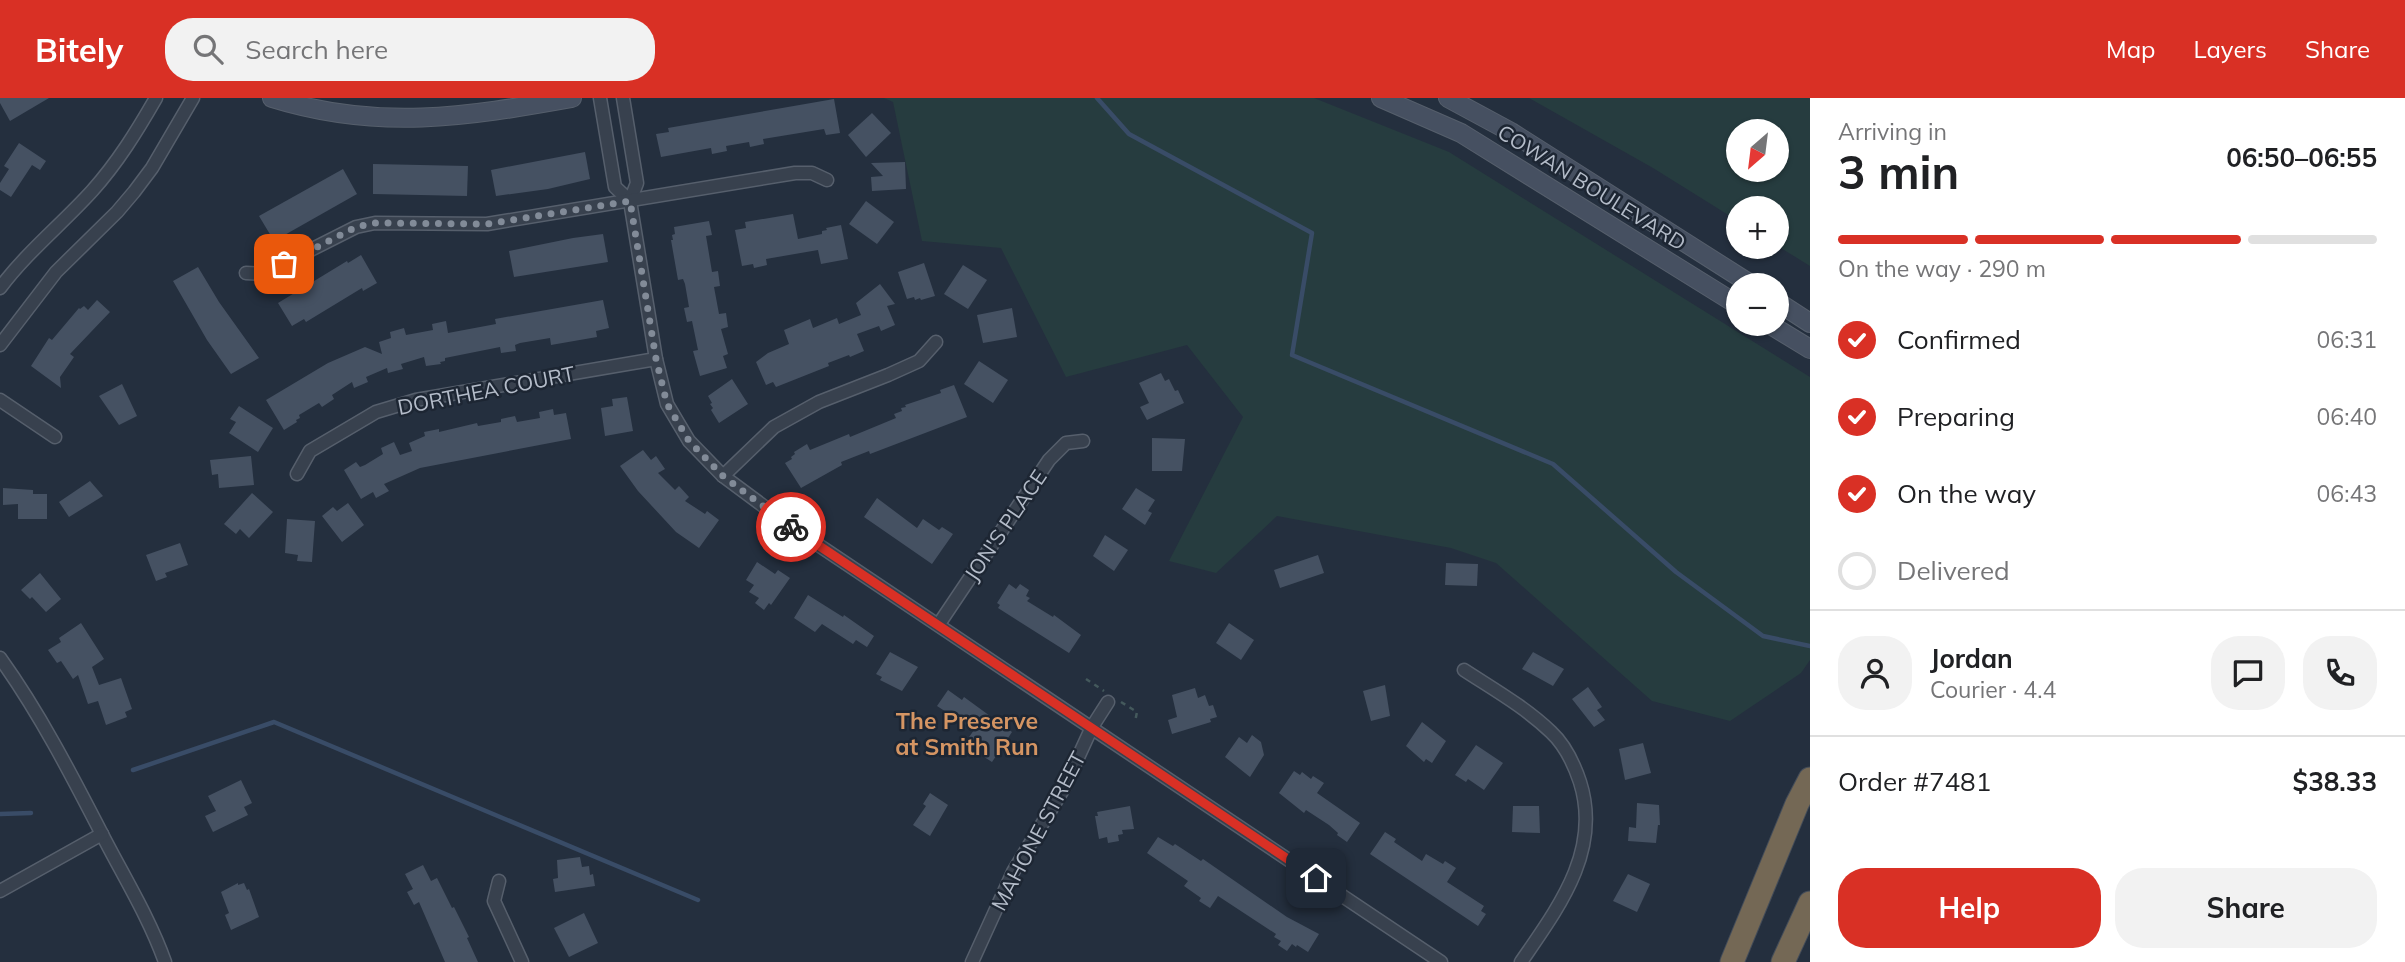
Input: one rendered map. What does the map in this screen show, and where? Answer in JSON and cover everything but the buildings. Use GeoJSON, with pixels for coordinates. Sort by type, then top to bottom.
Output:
{"type":"FeatureCollection","features":[{"type":"Feature","properties":{"kind":"highway"},"geometry":{"type":"LineString","coordinates":[[1732,962],[1797,804],[1810,779]]}},
{"type":"Feature","properties":{"kind":"highway"},"geometry":{"type":"LineString","coordinates":[[1783,962],[1810,903]]}},
{"type":"Feature","properties":{"kind":"main road"},"geometry":{"type":"LineString","coordinates":[[272,98],[337,114],[382,119],[431,119],[488,113],[572,98]]}},
{"type":"Feature","properties":{"kind":"main road","name":"COWAN BOULEVARD"},"geometry":{"type":"LineString","coordinates":[[1381,98],[1461,133],[1726,297]]}},
{"type":"Feature","properties":{"kind":"main road","name":"COWAN BOULEVARD"},"geometry":{"type":"LineString","coordinates":[[1448,98],[1511,132],[1733,273]]}},
{"type":"Feature","properties":{"kind":"main road"},"geometry":{"type":"LineString","coordinates":[[1497,155],[1511,132]]}},
{"type":"Feature","properties":{"kind":"main road"},"geometry":{"type":"LineString","coordinates":[[1789,309],[1810,323]]}},
{"type":"Feature","properties":{"kind":"main road"},"geometry":{"type":"LineString","coordinates":[[1789,336],[1810,349]]}},
{"type":"Feature","properties":{"kind":"street"},"geometry":{"type":"LineString","coordinates":[[0,288],[42,240],[92,191],[119,158],[156,98]]}},
{"type":"Feature","properties":{"kind":"street"},"geometry":{"type":"LineString","coordinates":[[0,345],[56,272],[117,212],[152,169],[193,98]]}},
{"type":"Feature","properties":{"kind":"street"},"geometry":{"type":"LineString","coordinates":[[600,98],[615,187],[630,201]]}},
{"type":"Feature","properties":{"kind":"street"},"geometry":{"type":"LineString","coordinates":[[623,98],[637,183],[630,201],[656,359],[667,404],[689,441],[723,476],[793,528],[1441,962]]}},
{"type":"Feature","properties":{"kind":"street"},"geometry":{"type":"LineString","coordinates":[[246,273],[263,274],[356,227],[375,223],[487,224],[795,173],[812,173],[827,180]]}},
{"type":"Feature","properties":{"kind":"street"},"geometry":{"type":"LineString","coordinates":[[723,476],[774,427],[819,402],[888,376],[919,361],[936,342]]}},
{"type":"Feature","properties":{"kind":"street","name":"DORTHEA COURT"},"geometry":{"type":"LineString","coordinates":[[297,474],[310,451],[376,412],[416,400],[656,359]]}},
{"type":"Feature","properties":{"kind":"street"},"geometry":{"type":"LineString","coordinates":[[0,400],[55,437]]}},
{"type":"Feature","properties":{"kind":"street","name":"JON'S PLACE"},"geometry":{"type":"LineString","coordinates":[[939,624],[1049,460],[1066,443],[1083,442]]}},
{"type":"Feature","properties":{"kind":"street"},"geometry":{"type":"LineString","coordinates":[[0,658],[19,685],[102,834],[165,962]]}},
{"type":"Feature","properties":{"kind":"street"},"geometry":{"type":"LineString","coordinates":[[1464,670],[1524,709],[1553,733],[1574,763],[1585,798],[1587,833],[1580,862],[1554,914],[1521,962]]}},
{"type":"Feature","properties":{"kind":"street","name":"MAHONE STREET"},"geometry":{"type":"LineString","coordinates":[[972,962],[1013,872],[1064,788],[1092,727],[1108,702]]}},
{"type":"Feature","properties":{"kind":"street"},"geometry":{"type":"LineString","coordinates":[[0,891],[102,834]]}},
{"type":"Feature","properties":{"kind":"street"},"geometry":{"type":"LineString","coordinates":[[499,881],[494,901],[522,962]]}},
{"type":"Feature","properties":{"kind":"green space"},"geometry":{"type":"Polygon","coordinates":[[[884,98],[1314,98],[1449,152],[1726,325],[1726,336],[1744,336],[1810,377],[1810,660],[1801,673],[1730,721],[1652,701],[1496,563],[1451,548],[1277,516],[1216,573],[1169,561],[1243,417],[1187,345],[1066,377],[1001,248],[922,241],[893,102],[884,98]]]}},
{"type":"Feature","properties":{"kind":"green space"},"geometry":{"type":"Polygon","coordinates":[[[1529,98],[1810,98],[1810,266],[1789,253],[1789,196],[1726,196],[1726,214],[1653,168],[1529,98]]]}},
{"type":"Feature","properties":{"kind":"waterway"},"geometry":{"type":"LineString","coordinates":[[1097,98],[1129,134],[1312,233],[1292,355],[1553,464],[1676,572],[1763,636],[1810,646]]}},
{"type":"Feature","properties":{"kind":"waterway"},"geometry":{"type":"LineString","coordinates":[[133,770],[274,722],[698,900]]}},
{"type":"Feature","properties":{"kind":"waterway"},"geometry":{"type":"LineString","coordinates":[[0,814],[31,813]]}},
{"type":"Feature","properties":{"kind":"way so far"},"geometry":{"type":"LineString","coordinates":[[284,264],[356,227],[375,223],[487,224],[630,201],[656,359],[667,404],[689,441],[723,476],[791,527]]}},
{"type":"Feature","properties":{"kind":"district","name":"The Preserve at Smith Run"},"geometry":{"type":"Point","coordinates":[967,733]}},
{"type":"Feature","properties":{"kind":"route"},"geometry":{"type":"LineString","coordinates":[[791,527],[1316,878]]}}]}
